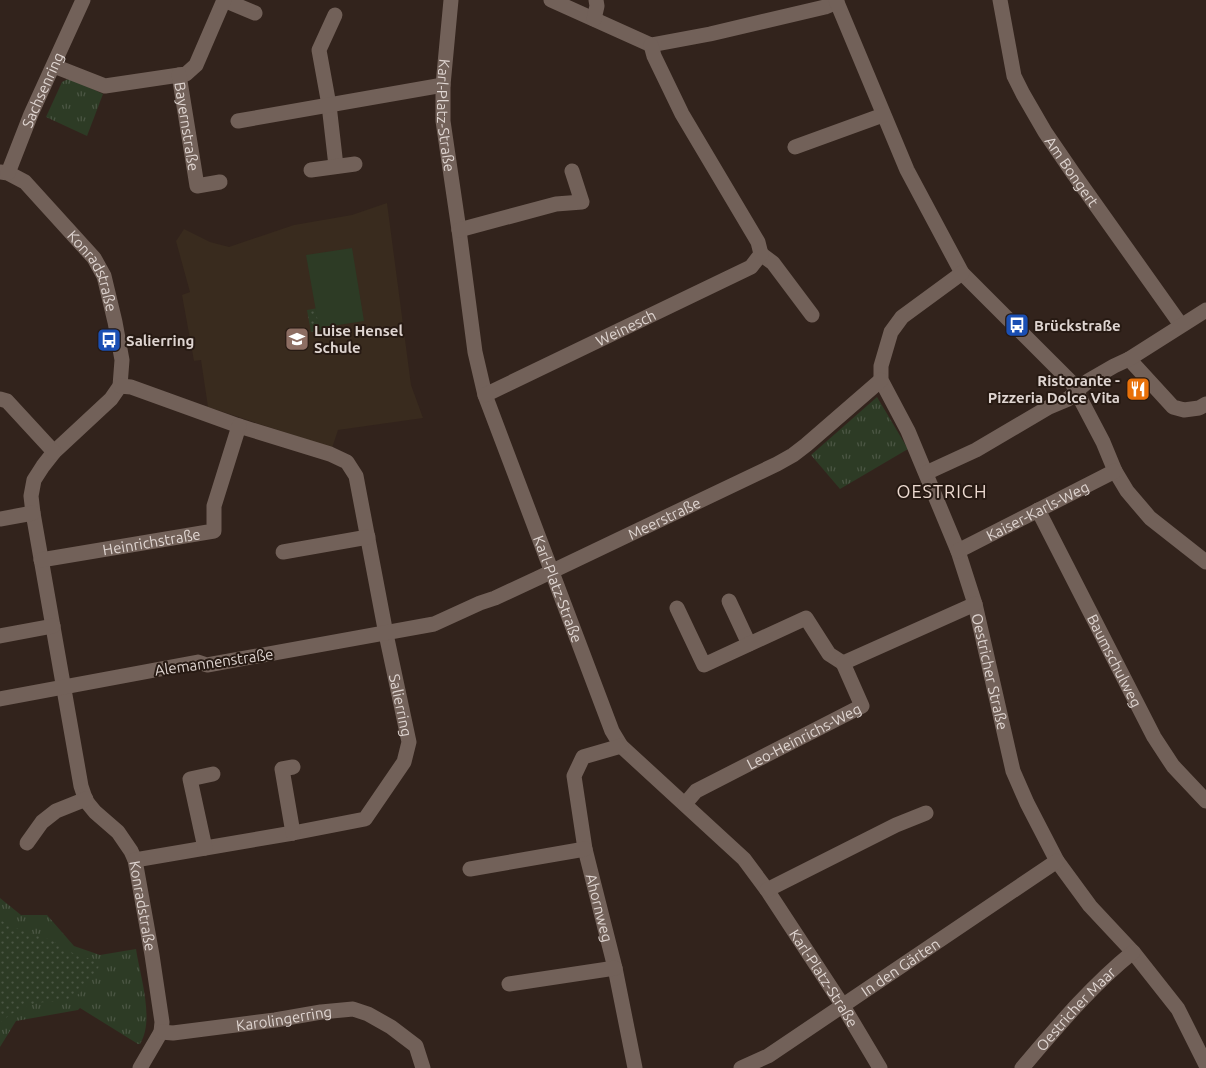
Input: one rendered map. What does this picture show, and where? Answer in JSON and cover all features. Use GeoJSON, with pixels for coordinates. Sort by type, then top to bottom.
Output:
{"type":"FeatureCollection","features":[{"type":"Feature","properties":{"kind":"street","name":"Sachsenring"},"geometry":{"type":"LineString","coordinates":[[4,172],[83,0]]}},
{"type":"Feature","properties":{"kind":"street","name":"Bayernstraße"},"geometry":{"type":"LineString","coordinates":[[54,66],[105,86],[186,74],[196,65],[224,0],[255,13]]}},
{"type":"Feature","properties":{"kind":"street","name":"Karl-Platz-Straße"},"geometry":{"type":"LineString","coordinates":[[451,0],[443,85],[443,121],[460,230],[475,352],[485,395],[612,731],[621,746],[744,859],[767,890],[843,1006],[880,1068]]}},
{"type":"Feature","properties":{"kind":"street"},"geometry":{"type":"LineString","coordinates":[[551,0],[651,45],[710,34],[825,7],[837,1],[907,170],[962,273],[1072,384],[1103,442],[1115,471],[1127,491],[1150,518],[1206,562]]}},
{"type":"Feature","properties":{"kind":"street"},"geometry":{"type":"LineString","coordinates":[[594,19],[597,6],[596,0]]}},
{"type":"Feature","properties":{"kind":"street","name":"Am Bongert"},"geometry":{"type":"LineString","coordinates":[[1000,0],[1014,76],[1023,94],[1045,132],[1073,173],[1181,325]]}},
{"type":"Feature","properties":{"kind":"street"},"geometry":{"type":"LineString","coordinates":[[335,15],[319,50],[336,166]]}},
{"type":"Feature","properties":{"kind":"street"},"geometry":{"type":"LineString","coordinates":[[651,45],[654,56],[682,114],[758,242],[761,254],[772,263],[812,315]]}},
{"type":"Feature","properties":{"kind":"street","name":"Bayernstraße"},"geometry":{"type":"LineString","coordinates":[[179,75],[197,186],[220,182]]}},
{"type":"Feature","properties":{"kind":"street"},"geometry":{"type":"LineString","coordinates":[[238,121],[443,85]]}},
{"type":"Feature","properties":{"kind":"street"},"geometry":{"type":"LineString","coordinates":[[795,147],[883,115]]}},
{"type":"Feature","properties":{"kind":"street"},"geometry":{"type":"LineString","coordinates":[[311,170],[356,164]]}},
{"type":"Feature","properties":{"kind":"street"},"geometry":{"type":"LineString","coordinates":[[460,230],[556,204],[582,202],[572,171]]}},
{"type":"Feature","properties":{"kind":"street","name":"Konradstraße"},"geometry":{"type":"LineString","coordinates":[[4,172],[25,182],[94,258],[101,269],[110,298],[122,360],[120,386],[111,399],[54,452],[34,480],[32,496],[33,513],[81,786],[86,799],[95,812],[118,832],[131,850],[154,964],[162,1022],[161,1032]]}},
{"type":"Feature","properties":{"kind":"street","name":"Weinesch"},"geometry":{"type":"LineString","coordinates":[[485,395],[751,267],[761,254]]}},
{"type":"Feature","properties":{"kind":"street"},"geometry":{"type":"LineString","coordinates":[[881,380],[881,366],[891,332],[896,324],[902,317],[962,273]]}},
{"type":"Feature","properties":{"kind":"street"},"geometry":{"type":"LineString","coordinates":[[926,473],[976,450],[1049,407],[1068,399],[1088,381],[1129,359],[1206,310]]}},
{"type":"Feature","properties":{"kind":"street"},"geometry":{"type":"LineString","coordinates":[[1129,359],[1173,407],[1184,410],[1199,408],[1206,404]]}},
{"type":"Feature","properties":{"kind":"street","name":"Oestricher Straße"},"geometry":{"type":"LineString","coordinates":[[881,380],[908,431],[958,550],[975,604],[1013,771],[1027,803],[1057,861],[1090,906],[1132,952],[1178,1009],[1206,1065]]}},
{"type":"Feature","properties":{"kind":"street","name":"Meerstraße"},"geometry":{"type":"LineString","coordinates":[[428,626],[552,572],[793,455],[881,380]]}},
{"type":"Feature","properties":{"kind":"street","name":"Salierring"},"geometry":{"type":"LineString","coordinates":[[120,386],[131,387],[239,426],[330,454],[347,462],[356,476],[409,742],[404,762],[364,819],[134,860]]}},
{"type":"Feature","properties":{"kind":"street"},"geometry":{"type":"LineString","coordinates":[[0,399],[7,401],[54,452]]}},
{"type":"Feature","properties":{"kind":"street","name":"Heinrichstraße"},"geometry":{"type":"LineString","coordinates":[[41,560],[214,531],[214,506],[239,426]]}},
{"type":"Feature","properties":{"kind":"street","name":"Kaiser-Karls-Weg"},"geometry":{"type":"LineString","coordinates":[[958,550],[1115,471]]}},
{"type":"Feature","properties":{"kind":"street","name":"Baumschulweg"},"geometry":{"type":"LineString","coordinates":[[1038,510],[1154,738],[1173,766],[1206,801]]}},
{"type":"Feature","properties":{"kind":"street"},"geometry":{"type":"LineString","coordinates":[[0,519],[33,513]]}},
{"type":"Feature","properties":{"kind":"street"},"geometry":{"type":"LineString","coordinates":[[282,552],[368,537]]}},
{"type":"Feature","properties":{"kind":"street"},"geometry":{"type":"LineString","coordinates":[[729,600],[749,644]]}},
{"type":"Feature","properties":{"kind":"street"},"geometry":{"type":"LineString","coordinates":[[677,608],[704,665],[806,618],[829,654],[843,663],[975,604]]}},
{"type":"Feature","properties":{"kind":"street"},"geometry":{"type":"LineString","coordinates":[[0,636],[53,626]]}},
{"type":"Feature","properties":{"kind":"street","name":"Alemannenstraße"},"geometry":{"type":"LineString","coordinates":[[0,699],[198,662],[207,665],[428,626]]}},
{"type":"Feature","properties":{"kind":"street","name":"Leo-Heinrichs-Weg"},"geometry":{"type":"LineString","coordinates":[[685,804],[696,791],[862,706],[843,663]]}},
{"type":"Feature","properties":{"kind":"street","name":"Ahornweg"},"geometry":{"type":"LineString","coordinates":[[621,746],[583,757],[574,776],[585,849],[615,968],[635,1068]]}},
{"type":"Feature","properties":{"kind":"street"},"geometry":{"type":"LineString","coordinates":[[294,767],[282,769],[294,833]]}},
{"type":"Feature","properties":{"kind":"street"},"geometry":{"type":"LineString","coordinates":[[205,848],[190,779],[213,774]]}},
{"type":"Feature","properties":{"kind":"street"},"geometry":{"type":"LineString","coordinates":[[27,843],[42,822],[56,810],[86,799]]}},
{"type":"Feature","properties":{"kind":"street"},"geometry":{"type":"LineString","coordinates":[[767,890],[896,825],[926,813]]}},
{"type":"Feature","properties":{"kind":"street"},"geometry":{"type":"LineString","coordinates":[[470,869],[585,849]]}},
{"type":"Feature","properties":{"kind":"street","name":"In den Gärten"},"geometry":{"type":"LineString","coordinates":[[741,1068],[768,1056],[1057,861]]}},
{"type":"Feature","properties":{"kind":"street","name":"Oestricher Maar"},"geometry":{"type":"LineString","coordinates":[[1022,1068],[1079,1001],[1106,973],[1132,952]]}},
{"type":"Feature","properties":{"kind":"street"},"geometry":{"type":"LineString","coordinates":[[509,984],[615,968]]}},
{"type":"Feature","properties":{"kind":"street","name":"Karolingerring"},"geometry":{"type":"LineString","coordinates":[[161,1032],[172,1034],[353,1009],[368,1014],[392,1027],[416,1046],[424,1068]]}},
{"type":"Feature","properties":{"kind":"street"},"geometry":{"type":"LineString","coordinates":[[140,1068],[161,1032]]}},
{"type":"Feature","properties":{"kind":"shaded area","name":"Luise Hensel Schule"},"geometry":{"type":"Polygon","coordinates":[[[387,203],[411,385],[423,418],[338,430],[332,448],[208,407],[201,360],[194,361],[182,295],[190,292],[176,241],[184,229],[210,242],[229,247],[294,225],[352,215],[387,203]]]}},
{"type":"Feature","properties":{"kind":"green space"},"geometry":{"type":"Polygon","coordinates":[[[70,78],[103,94],[87,136],[46,117],[62,82],[70,78]]]}},
{"type":"Feature","properties":{"kind":"green space"},"geometry":{"type":"Polygon","coordinates":[[[352,248],[364,321],[319,328],[306,255],[352,248]]]}},
{"type":"Feature","properties":{"kind":"green space"},"geometry":{"type":"Polygon","coordinates":[[[331,307],[335,328],[311,332],[307,310],[331,307]]]}},
{"type":"Feature","properties":{"kind":"green space"},"geometry":{"type":"Polygon","coordinates":[[[877,397],[908,449],[840,489],[811,455],[877,397]]]}},
{"type":"Feature","properties":{"kind":"green space"},"geometry":{"type":"Polygon","coordinates":[[[0,898],[21,915],[47,915],[74,946],[100,955],[136,949],[146,1011],[144,1034],[140,1044],[80,1008],[78,1010],[16,1021],[0,1047],[0,898]]]}},
{"type":"Feature","properties":{"kind":"green space"},"geometry":{"type":"Polygon","coordinates":[[[0,919],[7,925],[51,940],[81,958],[92,958],[101,964],[87,985],[77,995],[63,1000],[27,1006],[13,1013],[0,1023],[0,919]]]}},
{"type":"Feature","properties":{"kind":"place","name":"Brückstraße"},"geometry":{"type":"Point","coordinates":[1017,325]}},
{"type":"Feature","properties":{"kind":"place","name":"Luise Hensel Schule"},"geometry":{"type":"Point","coordinates":[297,339]}},
{"type":"Feature","properties":{"kind":"place","name":"Salierring"},"geometry":{"type":"Point","coordinates":[109,340]}},
{"type":"Feature","properties":{"kind":"place","name":"Ristorante - Pizzeria Dolce Vita"},"geometry":{"type":"Point","coordinates":[1138,389]}},
{"type":"Feature","properties":{"kind":"district","name":"OESTRICH"},"geometry":{"type":"Point","coordinates":[942,491]}}]}
